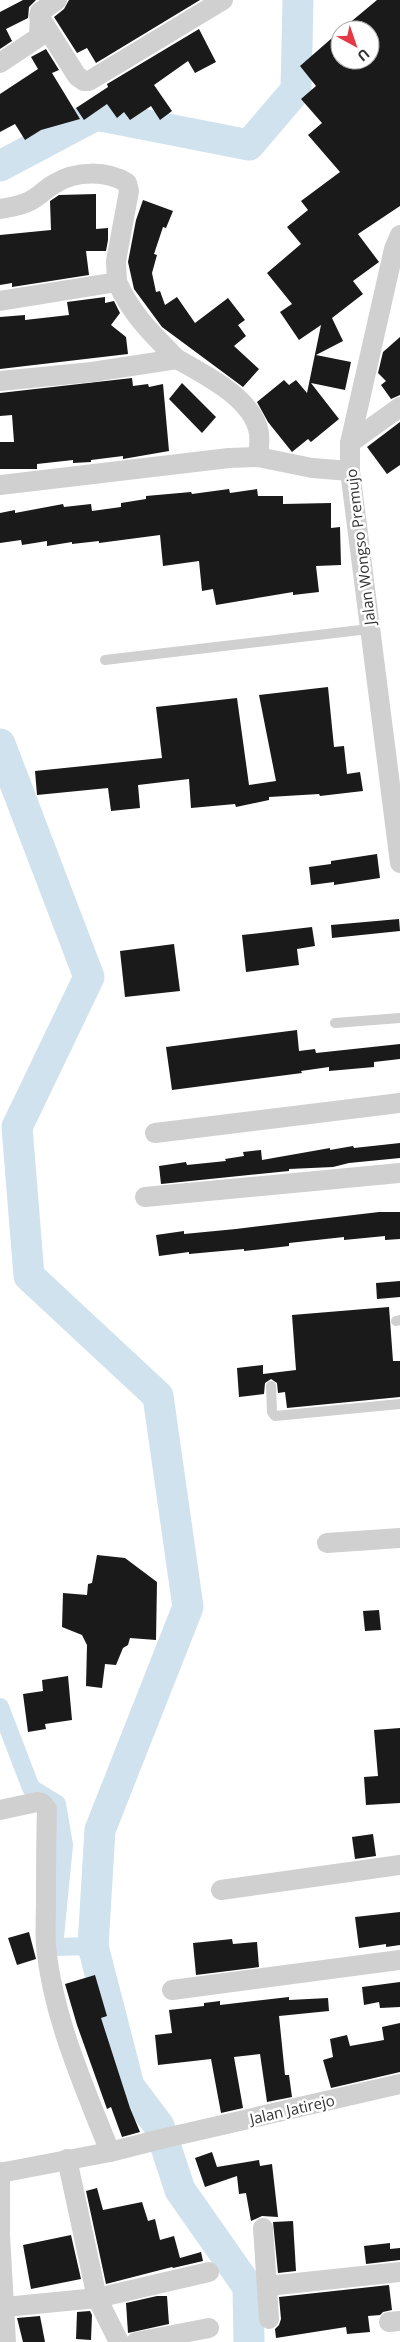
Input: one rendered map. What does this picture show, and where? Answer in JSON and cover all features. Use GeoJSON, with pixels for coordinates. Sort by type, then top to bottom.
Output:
{"type":"FeatureCollection","features":[{"type":"Feature","properties":{"kind":"street"},"geometry":{"type":"LineString","coordinates":[[0,63],[39,38],[39,16],[42,10],[57,0]]}},
{"type":"Feature","properties":{"kind":"street"},"geometry":{"type":"LineString","coordinates":[[39,16],[77,76],[84,81],[89,81],[222,0]]}},
{"type":"Feature","properties":{"kind":"street"},"geometry":{"type":"LineString","coordinates":[[0,209],[28,203],[54,184],[70,176],[88,173],[98,174],[117,177],[127,183],[129,191],[116,262],[117,282],[126,302],[139,321],[177,359],[237,397],[255,420],[259,432],[258,457]]}},
{"type":"Feature","properties":{"kind":"street","name":"Jalan Wongso Premujo"},"geometry":{"type":"LineString","coordinates":[[400,235],[394,249],[350,443],[350,471],[369,629],[394,768],[400,863]]}},
{"type":"Feature","properties":{"kind":"street"},"geometry":{"type":"LineString","coordinates":[[0,302],[117,282]]}},
{"type":"Feature","properties":{"kind":"street"},"geometry":{"type":"LineString","coordinates":[[0,381],[92,372],[177,359]]}},
{"type":"Feature","properties":{"kind":"street"},"geometry":{"type":"LineString","coordinates":[[350,443],[400,407]]}},
{"type":"Feature","properties":{"kind":"street"},"geometry":{"type":"LineString","coordinates":[[0,485],[209,460],[258,457],[312,468],[350,471]]}},
{"type":"Feature","properties":{"kind":"street"},"geometry":{"type":"LineString","coordinates":[[155,1134],[400,1102]]}},
{"type":"Feature","properties":{"kind":"street"},"geometry":{"type":"LineString","coordinates":[[145,1197],[400,1173]]}},
{"type":"Feature","properties":{"kind":"street"},"geometry":{"type":"LineString","coordinates":[[327,1543],[400,1538]]}},
{"type":"Feature","properties":{"kind":"street"},"geometry":{"type":"LineString","coordinates":[[0,1810],[37,1802],[42,1803],[46,1809],[46,1945],[51,1980],[55,1990],[55,2002],[73,2058],[110,2152],[0,2172],[0,2235],[5,2308],[4,2336]]}},
{"type":"Feature","properties":{"kind":"street"},"geometry":{"type":"LineString","coordinates":[[221,1890],[400,1864]]}},
{"type":"Feature","properties":{"kind":"street"},"geometry":{"type":"LineString","coordinates":[[172,1990],[400,1960]]}},
{"type":"Feature","properties":{"kind":"street","name":"Jalan Jatirejo"},"geometry":{"type":"LineString","coordinates":[[110,2152],[400,2084]]}},
{"type":"Feature","properties":{"kind":"street"},"geometry":{"type":"LineString","coordinates":[[67,2159],[97,2298],[119,2342]]}},
{"type":"Feature","properties":{"kind":"street"},"geometry":{"type":"LineString","coordinates":[[263,2228],[269,2319]]}},
{"type":"Feature","properties":{"kind":"street"},"geometry":{"type":"LineString","coordinates":[[5,2308],[97,2298],[209,2272]]}},
{"type":"Feature","properties":{"kind":"street"},"geometry":{"type":"LineString","coordinates":[[268,2286],[400,2272]]}},
{"type":"Feature","properties":{"kind":"street"},"geometry":{"type":"LineString","coordinates":[[136,2342],[209,2328]]}},
{"type":"Feature","properties":{"kind":"lane"},"geometry":{"type":"LineString","coordinates":[[105,660],[369,629]]}},
{"type":"Feature","properties":{"kind":"lane"},"geometry":{"type":"LineString","coordinates":[[335,1023],[400,1018]]}},
{"type":"Feature","properties":{"kind":"lane"},"geometry":{"type":"LineString","coordinates":[[271,1386],[272,1412],[275,1416],[400,1404]]}},
{"type":"Feature","properties":{"kind":"building"},"geometry":{"type":"Polygon","coordinates":[[[23,0],[36,0],[29,7],[28,18],[6,29],[12,41],[0,49],[0,12],[23,0]]]}},
{"type":"Feature","properties":{"kind":"building"},"geometry":{"type":"Polygon","coordinates":[[[69,0],[200,0],[96,63],[87,48],[77,53],[54,17],[64,9],[69,0]]]}},
{"type":"Feature","properties":{"kind":"building"},"geometry":{"type":"Polygon","coordinates":[[[377,0],[400,0],[400,206],[358,234],[379,262],[353,281],[363,294],[332,318],[343,341],[316,355],[351,362],[345,390],[311,383],[339,419],[311,442],[308,439],[292,452],[268,422],[257,402],[284,380],[289,385],[296,380],[307,393],[321,325],[299,340],[280,312],[292,304],[267,273],[301,244],[287,227],[308,210],[301,201],[340,172],[308,135],[322,123],[301,99],[316,86],[300,66],[330,40],[330,70],[380,70],[380,20],[353,20],[377,0]]]}},
{"type":"Feature","properties":{"kind":"building"},"geometry":{"type":"Polygon","coordinates":[[[199,29],[216,62],[195,73],[188,61],[154,85],[172,111],[160,120],[151,106],[130,120],[124,112],[117,118],[107,104],[84,120],[76,108],[108,87],[107,84],[199,29]]]}},
{"type":"Feature","properties":{"kind":"building"},"geometry":{"type":"Polygon","coordinates":[[[46,49],[59,70],[52,73],[80,119],[41,130],[25,140],[15,124],[0,132],[0,94],[38,69],[31,57],[46,49]]]}},
{"type":"Feature","properties":{"kind":"building"},"geometry":{"type":"Polygon","coordinates":[[[96,194],[96,229],[108,228],[108,240],[106,251],[86,251],[89,275],[12,287],[12,283],[0,285],[0,235],[51,230],[50,201],[59,195],[96,194]]]}},
{"type":"Feature","properties":{"kind":"building"},"geometry":{"type":"Polygon","coordinates":[[[143,200],[173,211],[166,228],[163,227],[154,254],[157,255],[152,273],[156,292],[160,291],[165,305],[177,297],[195,323],[228,298],[245,320],[238,325],[246,336],[234,346],[259,369],[243,387],[162,327],[134,289],[128,262],[136,220],[143,200]]]}},
{"type":"Feature","properties":{"kind":"building"},"geometry":{"type":"Polygon","coordinates":[[[105,297],[105,303],[114,301],[120,313],[111,325],[126,337],[128,354],[0,369],[0,317],[25,315],[25,320],[69,315],[67,302],[105,297]]]}},
{"type":"Feature","properties":{"kind":"building"},"geometry":{"type":"Polygon","coordinates":[[[400,337],[400,395],[391,399],[381,385],[386,381],[378,373],[383,352],[400,337]]]}},
{"type":"Feature","properties":{"kind":"building"},"geometry":{"type":"Polygon","coordinates":[[[132,378],[133,386],[148,384],[149,387],[163,384],[169,451],[123,459],[123,456],[91,460],[91,462],[73,463],[73,460],[37,464],[37,469],[0,469],[0,442],[14,442],[12,415],[0,416],[0,393],[132,378]]]}},
{"type":"Feature","properties":{"kind":"building"},"geometry":{"type":"Polygon","coordinates":[[[182,383],[216,417],[202,433],[169,399],[182,383]]]}},
{"type":"Feature","properties":{"kind":"building"},"geometry":{"type":"Polygon","coordinates":[[[400,422],[400,465],[387,474],[367,447],[400,422]]]}},
{"type":"Feature","properties":{"kind":"building"},"geometry":{"type":"Polygon","coordinates":[[[229,489],[230,493],[257,489],[258,496],[283,496],[283,504],[331,503],[331,528],[340,527],[341,565],[316,566],[319,592],[293,595],[293,592],[216,605],[213,589],[202,591],[199,561],[163,566],[160,535],[99,543],[99,541],[72,544],[72,542],[47,546],[47,541],[22,545],[21,540],[0,543],[0,513],[15,510],[15,513],[63,504],[64,507],[91,504],[92,511],[121,507],[121,503],[146,499],[146,496],[191,492],[192,494],[229,489]]]}},
{"type":"Feature","properties":{"kind":"building"},"geometry":{"type":"Polygon","coordinates":[[[328,687],[334,747],[344,746],[347,774],[360,772],[363,791],[320,796],[319,794],[269,797],[269,800],[236,807],[235,804],[191,808],[189,779],[138,785],[140,808],[111,811],[108,788],[37,795],[35,771],[162,758],[156,707],[237,698],[249,785],[276,781],[259,695],[328,687]]]}},
{"type":"Feature","properties":{"kind":"building"},"geometry":{"type":"Polygon","coordinates":[[[377,854],[380,878],[334,885],[334,882],[311,885],[309,867],[331,864],[331,861],[377,854]]]}},
{"type":"Feature","properties":{"kind":"building"},"geometry":{"type":"Polygon","coordinates":[[[399,919],[400,931],[332,938],[331,925],[399,919]]]}},
{"type":"Feature","properties":{"kind":"building"},"geometry":{"type":"Polygon","coordinates":[[[312,927],[315,946],[297,949],[299,965],[246,972],[242,935],[312,927]]]}},
{"type":"Feature","properties":{"kind":"building"},"geometry":{"type":"Polygon","coordinates":[[[174,944],[180,991],[125,997],[120,951],[174,944]]]}},
{"type":"Feature","properties":{"kind":"building"},"geometry":{"type":"Polygon","coordinates":[[[297,1030],[299,1051],[315,1049],[316,1053],[400,1044],[400,1059],[374,1062],[374,1067],[329,1071],[329,1067],[301,1071],[302,1073],[172,1090],[166,1047],[297,1030]]]}},
{"type":"Feature","properties":{"kind":"building"},"geometry":{"type":"Polygon","coordinates":[[[400,1143],[400,1158],[349,1163],[333,1167],[289,1169],[289,1171],[161,1184],[159,1166],[186,1162],[187,1165],[226,1161],[225,1159],[244,1156],[243,1152],[261,1150],[262,1160],[330,1148],[330,1150],[353,1146],[354,1148],[400,1143]]]}},
{"type":"Feature","properties":{"kind":"building"},"geometry":{"type":"Polygon","coordinates":[[[379,1212],[400,1212],[400,1239],[385,1240],[385,1236],[344,1240],[344,1237],[289,1243],[289,1246],[244,1251],[244,1249],[189,1254],[189,1252],[159,1256],[156,1235],[184,1231],[184,1234],[236,1229],[379,1212]]]}},
{"type":"Feature","properties":{"kind":"building"},"geometry":{"type":"Polygon","coordinates":[[[400,1281],[400,1297],[377,1299],[376,1283],[400,1281]]]}},
{"type":"Feature","properties":{"kind":"building"},"geometry":{"type":"Polygon","coordinates":[[[389,1307],[393,1361],[400,1361],[400,1397],[287,1408],[285,1392],[278,1393],[277,1383],[271,1379],[265,1383],[264,1394],[239,1397],[237,1368],[263,1365],[263,1374],[296,1370],[292,1315],[389,1307]]]}},
{"type":"Feature","properties":{"kind":"building"},"geometry":{"type":"Polygon","coordinates":[[[97,1555],[125,1558],[157,1582],[156,1640],[130,1638],[128,1645],[123,1648],[116,1665],[105,1664],[102,1688],[86,1686],[87,1645],[82,1635],[62,1627],[63,1593],[87,1595],[88,1584],[92,1583],[97,1555]]]}},
{"type":"Feature","properties":{"kind":"building"},"geometry":{"type":"Polygon","coordinates":[[[379,1610],[381,1630],[365,1631],[363,1611],[379,1610]]]}},
{"type":"Feature","properties":{"kind":"building"},"geometry":{"type":"Polygon","coordinates":[[[68,1676],[72,1720],[45,1724],[46,1729],[28,1732],[23,1694],[43,1691],[42,1680],[68,1676]]]}},
{"type":"Feature","properties":{"kind":"building"},"geometry":{"type":"Polygon","coordinates":[[[400,1728],[400,1803],[366,1805],[364,1777],[378,1776],[374,1730],[400,1728]]]}},
{"type":"Feature","properties":{"kind":"building"},"geometry":{"type":"Polygon","coordinates":[[[373,1834],[376,1856],[355,1859],[352,1837],[373,1834]]]}},
{"type":"Feature","properties":{"kind":"building"},"geometry":{"type":"Polygon","coordinates":[[[400,1912],[400,1945],[386,1947],[386,1944],[359,1948],[355,1917],[400,1912]]]}},
{"type":"Feature","properties":{"kind":"building"},"geometry":{"type":"Polygon","coordinates":[[[29,1932],[36,1959],[17,1965],[8,1938],[29,1932]]]}},
{"type":"Feature","properties":{"kind":"building"},"geometry":{"type":"Polygon","coordinates":[[[232,1939],[233,1944],[257,1942],[259,1967],[196,1975],[193,1943],[232,1939]]]}},
{"type":"Feature","properties":{"kind":"building"},"geometry":{"type":"Polygon","coordinates":[[[95,1975],[107,2016],[101,2018],[130,2108],[140,2132],[122,2137],[111,2107],[107,2109],[77,2025],[65,1984],[95,1975]]]}},
{"type":"Feature","properties":{"kind":"building"},"geometry":{"type":"Polygon","coordinates":[[[400,1982],[400,2007],[380,2008],[379,2002],[364,2005],[362,1987],[400,1982]]]}},
{"type":"Feature","properties":{"kind":"building"},"geometry":{"type":"Polygon","coordinates":[[[289,1997],[289,2000],[328,1998],[329,2011],[279,2016],[285,2075],[289,2075],[292,2097],[267,2102],[260,2054],[234,2057],[243,2108],[221,2113],[211,2059],[158,2065],[155,2035],[172,2033],[169,2010],[204,2006],[204,2003],[220,2001],[220,2005],[289,1997]]]}},
{"type":"Feature","properties":{"kind":"building"},"geometry":{"type":"Polygon","coordinates":[[[400,2023],[400,2072],[331,2088],[323,2060],[333,2057],[330,2039],[347,2035],[350,2046],[384,2040],[382,2027],[400,2023]]]}},
{"type":"Feature","properties":{"kind":"building"},"geometry":{"type":"Polygon","coordinates":[[[212,2152],[217,2167],[259,2160],[260,2166],[272,2164],[278,2217],[262,2216],[251,2221],[246,2193],[239,2194],[237,2176],[205,2187],[195,2158],[212,2152]]]}},
{"type":"Feature","properties":{"kind":"building"},"geometry":{"type":"Polygon","coordinates":[[[97,2188],[103,2210],[142,2202],[148,2221],[155,2219],[160,2240],[174,2236],[180,2258],[201,2252],[203,2261],[106,2284],[86,2191],[97,2188]]]}},
{"type":"Feature","properties":{"kind":"building"},"geometry":{"type":"Polygon","coordinates":[[[293,2221],[296,2271],[278,2273],[273,2222],[293,2221]]]}},
{"type":"Feature","properties":{"kind":"building"},"geometry":{"type":"Polygon","coordinates":[[[71,2235],[81,2279],[31,2289],[23,2245],[71,2235]]]}},
{"type":"Feature","properties":{"kind":"building"},"geometry":{"type":"Polygon","coordinates":[[[390,2243],[390,2249],[400,2248],[400,2260],[366,2264],[364,2246],[390,2243]]]}},
{"type":"Feature","properties":{"kind":"building"},"geometry":{"type":"Polygon","coordinates":[[[389,2285],[392,2310],[383,2312],[380,2315],[368,2316],[370,2332],[347,2334],[346,2327],[276,2338],[275,2329],[281,2319],[279,2297],[389,2285]]]}},
{"type":"Feature","properties":{"kind":"building"},"geometry":{"type":"Polygon","coordinates":[[[157,2296],[167,2296],[169,2324],[128,2333],[126,2303],[157,2296]]]}},
{"type":"Feature","properties":{"kind":"building"},"geometry":{"type":"Polygon","coordinates":[[[90,2311],[92,2315],[91,2340],[76,2339],[77,2312],[90,2311]]]}},
{"type":"Feature","properties":{"kind":"building"},"geometry":{"type":"Polygon","coordinates":[[[40,2316],[45,2342],[23,2342],[17,2318],[40,2316]]]}},
{"type":"Feature","properties":{"kind":"waterway"},"geometry":{"type":"LineString","coordinates":[[0,166],[96,115],[249,145],[296,90],[298,0]]}},
{"type":"Feature","properties":{"kind":"waterway"},"geometry":{"type":"LineString","coordinates":[[0,744],[89,977],[17,1127],[29,1276],[158,1396],[188,1607],[100,1830],[93,1946],[129,2086],[159,2126],[180,2190],[248,2287],[249,2342]]}},
{"type":"Feature","properties":{"kind":"waterway"},"geometry":{"type":"LineString","coordinates":[[0,1707],[31,1788],[57,1804],[64,1845],[54,1947],[93,1946]]}}]}
